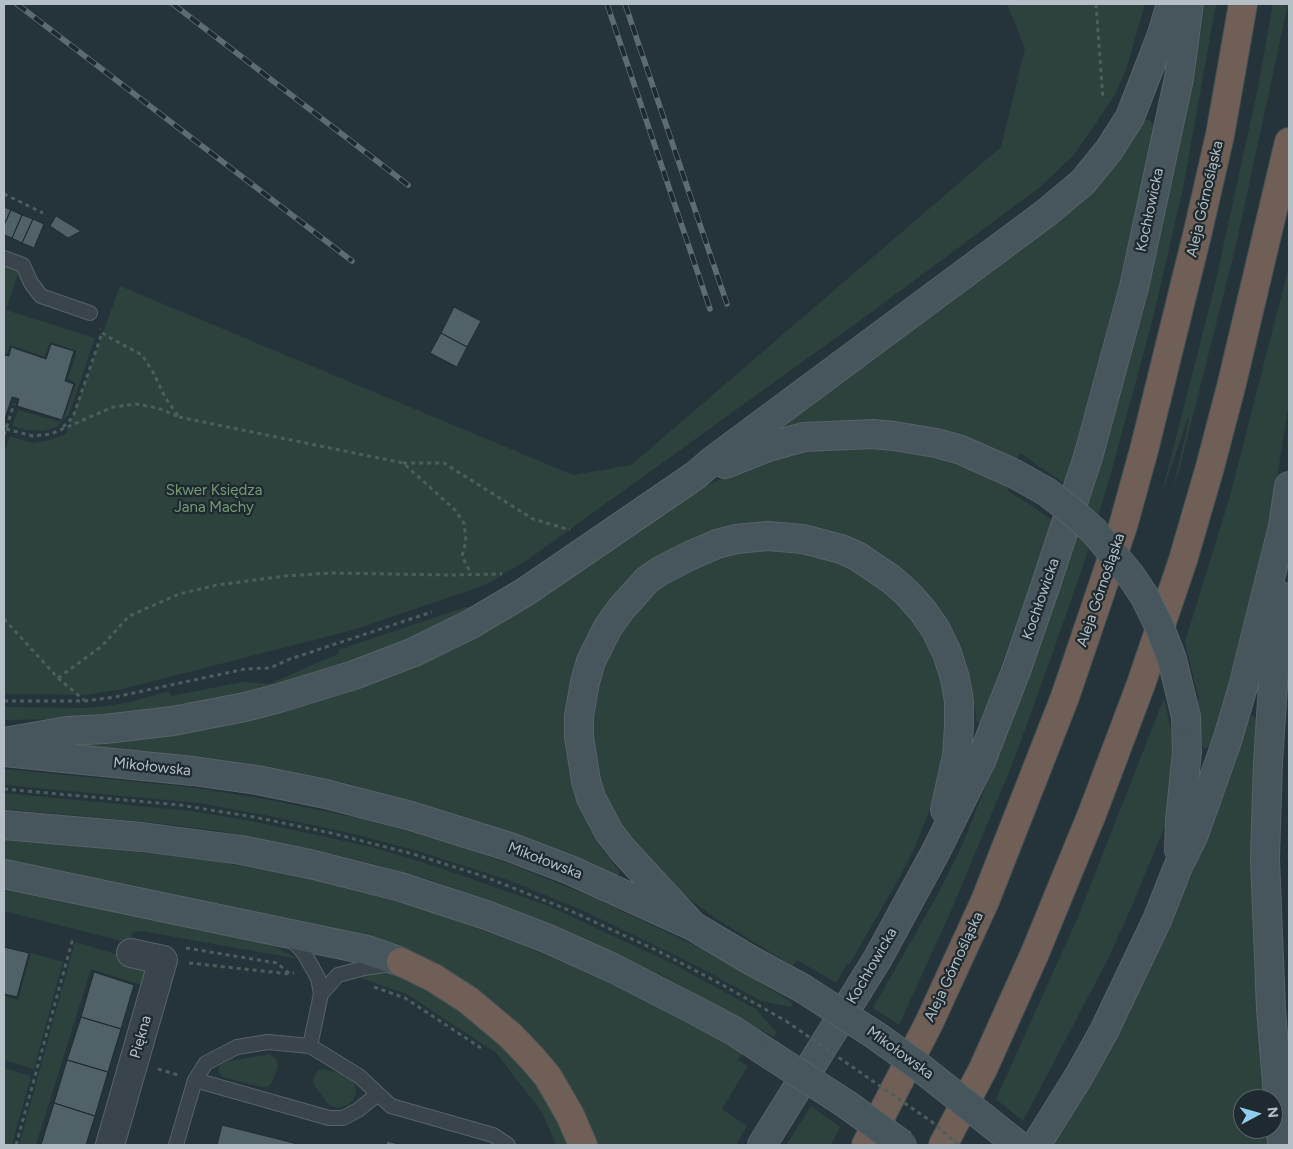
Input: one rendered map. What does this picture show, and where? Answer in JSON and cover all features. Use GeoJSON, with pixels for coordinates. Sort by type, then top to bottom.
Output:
{"type":"FeatureCollection","features":[{"type":"Feature","properties":{"kind":"highway","name":"Aleja Górnośląska"},"geometry":{"type":"LineString","coordinates":[[866,1145],[929,1023],[988,893],[1065,697],[1120,536],[1144,450],[1198,232],[1221,126],[1243,4]]}},
{"type":"Feature","properties":{"kind":"highway"},"geometry":{"type":"LineString","coordinates":[[943,1145],[982,1069],[1035,953],[1092,814],[1141,684],[1183,560],[1210,466],[1236,368],[1289,142]]}},
{"type":"Feature","properties":{"kind":"highway"},"geometry":{"type":"LineString","coordinates":[[401,962],[434,978],[468,1000],[510,1035],[534,1059],[548,1077],[570,1115],[583,1145]]}},
{"type":"Feature","properties":{"kind":"main road"},"geometry":{"type":"LineString","coordinates":[[4,742],[67,731],[120,728],[211,714],[276,699],[362,672],[414,652],[479,620],[525,592],[696,475],[712,460],[1046,212],[1083,182],[1109,150],[1130,117],[1161,37],[1171,4]]}},
{"type":"Feature","properties":{"kind":"main road","name":"Kochłowicka"},"geometry":{"type":"LineString","coordinates":[[762,1145],[878,958],[935,853],[982,760],[1039,605],[1088,457],[1136,277],[1179,78],[1189,4]]}},
{"type":"Feature","properties":{"kind":"main road"},"geometry":{"type":"LineString","coordinates":[[696,475],[752,453],[804,437],[846,434],[894,436],[936,443],[968,453],[1013,473],[1047,492],[1070,510],[1100,538],[1131,576],[1148,605],[1169,651],[1180,685],[1186,717],[1187,752],[1180,820],[1178,867]]}},
{"type":"Feature","properties":{"kind":"main road"},"geometry":{"type":"LineString","coordinates":[[1282,1145],[1271,1009],[1265,858],[1268,762],[1283,526],[1289,486]]}},
{"type":"Feature","properties":{"kind":"main road"},"geometry":{"type":"LineString","coordinates":[[1036,1145],[1104,1031],[1153,928],[1194,834],[1227,741],[1243,687],[1283,526]]}},
{"type":"Feature","properties":{"kind":"main road"},"geometry":{"type":"LineString","coordinates":[[693,926],[622,849],[600,816],[586,781],[579,737],[579,716],[591,661],[608,627],[621,609],[647,580],[660,571],[717,544],[736,539],[768,536],[803,540],[841,549],[857,556],[891,579],[923,611],[936,630],[947,653],[955,678],[959,701],[957,756],[935,853]]}},
{"type":"Feature","properties":{"kind":"main road","name":"Mikołowska"},"geometry":{"type":"LineString","coordinates":[[4,752],[258,780],[368,804],[469,833],[538,857],[693,926],[802,988],[875,1034],[1018,1145]]}},
{"type":"Feature","properties":{"kind":"main road"},"geometry":{"type":"LineString","coordinates":[[4,825],[142,837],[241,850],[310,864],[401,888],[486,915],[546,938],[613,968],[698,1011],[846,1104],[903,1145]]}},
{"type":"Feature","properties":{"kind":"main road"},"geometry":{"type":"LineString","coordinates":[[4,874],[367,950],[401,962]]}},
{"type":"Feature","properties":{"kind":"street"},"geometry":{"type":"LineString","coordinates":[[131,954],[163,960]]}},
{"type":"Feature","properties":{"kind":"street","name":"Piękna"},"geometry":{"type":"LineString","coordinates":[[110,1145],[163,960]]}},
{"type":"Feature","properties":{"kind":"lane"},"geometry":{"type":"LineString","coordinates":[[4,258],[23,266],[31,283],[41,296],[90,313]]}},
{"type":"Feature","properties":{"kind":"lane"},"geometry":{"type":"LineString","coordinates":[[284,932],[304,953],[318,978],[321,994],[310,1046]]}},
{"type":"Feature","properties":{"kind":"lane"},"geometry":{"type":"LineString","coordinates":[[321,994],[338,976],[364,968],[401,962]]}},
{"type":"Feature","properties":{"kind":"lane"},"geometry":{"type":"LineString","coordinates":[[176,1145],[195,1080],[206,1062],[237,1047],[268,1042],[310,1046],[359,1076],[391,1106],[493,1135],[508,1145]]}},
{"type":"Feature","properties":{"kind":"lane"},"geometry":{"type":"LineString","coordinates":[[195,1080],[329,1118],[343,1118],[358,1110],[378,1094]]}},
{"type":"Feature","properties":{"kind":"path"},"geometry":{"type":"LineString","coordinates":[[1096,4],[1102,107]]}},
{"type":"Feature","properties":{"kind":"path"},"geometry":{"type":"LineString","coordinates":[[4,194],[43,213]]}},
{"type":"Feature","properties":{"kind":"path"},"geometry":{"type":"LineString","coordinates":[[90,313],[102,333],[142,355],[153,372],[166,399],[179,417]]}},
{"type":"Feature","properties":{"kind":"path"},"geometry":{"type":"LineString","coordinates":[[61,430],[72,417],[102,333]]}},
{"type":"Feature","properties":{"kind":"path"},"geometry":{"type":"LineString","coordinates":[[4,435],[14,404]]}},
{"type":"Feature","properties":{"kind":"path"},"geometry":{"type":"LineString","coordinates":[[6,429],[33,436],[51,434],[113,406],[136,404],[158,408],[179,417],[403,463],[444,464],[533,519],[574,531]]}},
{"type":"Feature","properties":{"kind":"path"},"geometry":{"type":"LineString","coordinates":[[403,463],[455,510],[464,523],[466,541],[462,556],[471,575]]}},
{"type":"Feature","properties":{"kind":"path"},"geometry":{"type":"LineString","coordinates":[[58,678],[102,646],[128,616],[179,594],[217,585],[294,575],[330,573],[506,574]]}},
{"type":"Feature","properties":{"kind":"path"},"geometry":{"type":"LineString","coordinates":[[4,619],[58,678],[85,701]]}},
{"type":"Feature","properties":{"kind":"path"},"geometry":{"type":"LineString","coordinates":[[4,701],[85,701],[115,698],[245,669],[270,668],[290,658],[336,643]]}},
{"type":"Feature","properties":{"kind":"path"},"geometry":{"type":"LineString","coordinates":[[16,1145],[73,938]]}},
{"type":"Feature","properties":{"kind":"path"},"geometry":{"type":"LineString","coordinates":[[277,964],[167,944],[163,960],[290,974]]}},
{"type":"Feature","properties":{"kind":"path"},"geometry":{"type":"LineString","coordinates":[[338,976],[405,998],[485,1050]]}},
{"type":"Feature","properties":{"kind":"path"},"geometry":{"type":"LineString","coordinates":[[786,1022],[932,1122],[959,1145]]}},
{"type":"Feature","properties":{"kind":"green space","name":"Skwer Księdza Jana Machy"},"geometry":{"type":"Polygon","coordinates":[[[1007,4],[1145,4],[1127,67],[1115,95],[1074,155],[1040,187],[869,314],[526,561],[485,585],[356,629],[123,689],[85,695],[4,694],[4,448],[6,449],[10,436],[32,443],[50,440],[66,434],[120,286],[573,475],[631,465],[1001,147],[1025,48],[1007,4]]]}},
{"type":"Feature","properties":{"kind":"green space"},"geometry":{"type":"Polygon","coordinates":[[[1205,4],[1216,4],[1183,188],[1152,322],[1086,557],[1012,765],[951,911],[899,1025],[873,1008],[938,894],[960,850],[999,754],[1045,630],[1097,473],[1137,327],[1163,219],[1191,88],[1205,4]]]}},
{"type":"Feature","properties":{"kind":"green space"},"geometry":{"type":"Polygon","coordinates":[[[1273,4],[1288,4],[1236,245],[1180,467],[1173,489],[1188,418],[1161,496],[1214,289],[1257,92],[1273,4]]]}},
{"type":"Feature","properties":{"kind":"green space"},"geometry":{"type":"Polygon","coordinates":[[[1145,120],[1149,120],[1154,124],[1148,158],[1119,285],[1065,484],[1020,453],[1016,460],[783,428],[781,424],[1115,164],[1145,120]]]}},
{"type":"Feature","properties":{"kind":"green space"},"geometry":{"type":"Polygon","coordinates":[[[4,264],[19,270],[6,310],[95,338],[69,414],[57,427],[44,431],[26,430],[12,426],[18,410],[60,422],[64,417],[76,383],[68,379],[77,351],[50,342],[45,357],[10,345],[7,354],[4,353],[4,264]]]}},
{"type":"Feature","properties":{"kind":"green space"},"geometry":{"type":"Polygon","coordinates":[[[1289,266],[1289,403],[1273,503],[1238,650],[1212,743],[1210,746],[1203,748],[1195,704],[1199,699],[1185,642],[1230,496],[1289,266]]]}},
{"type":"Feature","properties":{"kind":"green space"},"geometry":{"type":"Polygon","coordinates":[[[857,447],[892,449],[922,454],[990,476],[1010,484],[1008,491],[1053,521],[981,722],[977,723],[971,681],[966,662],[949,626],[922,588],[887,558],[843,535],[805,525],[767,522],[725,527],[704,533],[681,543],[644,566],[612,599],[591,628],[583,644],[568,694],[565,727],[569,770],[573,788],[584,816],[603,850],[618,870],[618,875],[480,822],[339,781],[180,755],[73,745],[73,743],[323,698],[708,485],[739,470],[803,450],[857,447]]]}},
{"type":"Feature","properties":{"kind":"green space"},"geometry":{"type":"Polygon","coordinates":[[[786,548],[840,561],[885,589],[911,618],[925,640],[943,685],[948,711],[943,767],[915,847],[849,965],[847,964],[836,983],[797,960],[793,966],[718,920],[670,885],[622,830],[597,779],[591,716],[601,667],[619,632],[657,587],[669,579],[727,553],[786,548]]]}},
{"type":"Feature","properties":{"kind":"green space"},"geometry":{"type":"Polygon","coordinates":[[[470,607],[471,610],[449,623],[365,659],[276,688],[153,712],[62,719],[4,720],[4,707],[85,708],[130,702],[169,691],[171,696],[243,682],[269,684],[340,653],[338,650],[470,607]]]}},
{"type":"Feature","properties":{"kind":"green space"},"geometry":{"type":"Polygon","coordinates":[[[1164,698],[1173,739],[1176,739],[1167,821],[1109,957],[1023,1121],[996,1099],[1078,917],[1164,698]]]}},
{"type":"Feature","properties":{"kind":"green space"},"geometry":{"type":"Polygon","coordinates":[[[1249,717],[1256,717],[1257,720],[1254,819],[1254,966],[1264,1089],[1233,1089],[1233,1139],[1270,1139],[1270,1145],[1053,1145],[1107,1054],[1145,979],[1194,870],[1231,772],[1249,717]]]}},
{"type":"Feature","properties":{"kind":"green space"},"geometry":{"type":"Polygon","coordinates":[[[4,769],[190,787],[270,800],[372,821],[452,844],[513,865],[592,897],[709,952],[793,1003],[791,1007],[761,1001],[699,967],[582,910],[508,880],[418,851],[350,833],[199,803],[4,785],[4,769]]]}},
{"type":"Feature","properties":{"kind":"green space"},"geometry":{"type":"Polygon","coordinates":[[[4,793],[191,811],[251,821],[372,847],[434,866],[549,906],[673,964],[756,1009],[777,1033],[774,1037],[666,977],[566,931],[431,880],[312,849],[219,831],[157,823],[4,809],[4,793]]]}},
{"type":"Feature","properties":{"kind":"green space"},"geometry":{"type":"Polygon","coordinates":[[[4,838],[202,859],[298,876],[410,905],[524,946],[616,985],[691,1023],[743,1053],[738,1060],[748,1066],[722,1109],[747,1126],[736,1145],[597,1145],[572,1091],[546,1053],[504,1010],[448,972],[4,862],[4,838]]]}},
{"type":"Feature","properties":{"kind":"green space"},"geometry":{"type":"Polygon","coordinates":[[[4,887],[264,941],[299,959],[141,931],[133,932],[130,939],[122,941],[4,911],[4,887]]]}},
{"type":"Feature","properties":{"kind":"green space"},"geometry":{"type":"Polygon","coordinates":[[[75,942],[143,962],[147,966],[141,985],[91,969],[36,1145],[19,1145],[75,942]]]}},
{"type":"Feature","properties":{"kind":"green space"},"geometry":{"type":"Polygon","coordinates":[[[31,953],[63,962],[34,1069],[4,1060],[4,996],[18,1000],[31,953]]]}},
{"type":"Feature","properties":{"kind":"green space"},"geometry":{"type":"Polygon","coordinates":[[[380,969],[402,975],[474,1016],[547,1092],[571,1145],[556,1145],[542,1112],[496,1053],[407,994],[355,976],[380,969]]]}},
{"type":"Feature","properties":{"kind":"green space"},"geometry":{"type":"Polygon","coordinates":[[[270,1054],[277,1060],[278,1067],[272,1083],[267,1087],[223,1077],[219,1073],[218,1067],[226,1062],[270,1054]]]}},
{"type":"Feature","properties":{"kind":"green space"},"geometry":{"type":"Polygon","coordinates":[[[4,1068],[31,1076],[12,1145],[4,1145],[4,1068]]]}},
{"type":"Feature","properties":{"kind":"green space"},"geometry":{"type":"Polygon","coordinates":[[[322,1069],[346,1075],[353,1081],[356,1091],[353,1100],[348,1105],[338,1108],[329,1105],[314,1085],[313,1080],[318,1071],[322,1069]]]}},
{"type":"Feature","properties":{"kind":"green space"},"geometry":{"type":"Polygon","coordinates":[[[811,1106],[840,1127],[831,1145],[786,1145],[811,1106]]]}},
{"type":"Feature","properties":{"kind":"building"},"geometry":{"type":"Polygon","coordinates":[[[4,207],[11,210],[4,225],[4,207]]]}},
{"type":"Feature","properties":{"kind":"building"},"geometry":{"type":"Polygon","coordinates":[[[11,210],[22,215],[12,238],[4,235],[4,225],[11,210]]]}},
{"type":"Feature","properties":{"kind":"building"},"geometry":{"type":"Polygon","coordinates":[[[22,215],[33,219],[22,243],[12,238],[22,215]]]}},
{"type":"Feature","properties":{"kind":"building"},"geometry":{"type":"Polygon","coordinates":[[[56,216],[81,231],[68,238],[50,226],[56,216]]]}},
{"type":"Feature","properties":{"kind":"building"},"geometry":{"type":"Polygon","coordinates":[[[33,219],[44,224],[34,248],[22,243],[33,219]]]}},
{"type":"Feature","properties":{"kind":"building"},"geometry":{"type":"Polygon","coordinates":[[[454,307],[481,321],[467,347],[441,333],[454,307]]]}},
{"type":"Feature","properties":{"kind":"building"},"geometry":{"type":"Polygon","coordinates":[[[441,333],[467,347],[457,367],[430,353],[441,333]]]}},
{"type":"Feature","properties":{"kind":"building"},"geometry":{"type":"Polygon","coordinates":[[[51,344],[74,351],[65,381],[74,384],[62,420],[17,406],[19,399],[12,397],[4,419],[4,355],[9,356],[11,347],[46,359],[51,344]]]}},
{"type":"Feature","properties":{"kind":"building"},"geometry":{"type":"Polygon","coordinates":[[[4,947],[29,953],[17,997],[4,994],[4,947]]]}},
{"type":"Feature","properties":{"kind":"building"},"geometry":{"type":"Polygon","coordinates":[[[94,972],[134,985],[121,1029],[81,1017],[94,972]]]}},
{"type":"Feature","properties":{"kind":"building"},"geometry":{"type":"Polygon","coordinates":[[[81,1017],[121,1029],[108,1072],[67,1060],[81,1017]]]}},
{"type":"Feature","properties":{"kind":"building"},"geometry":{"type":"Polygon","coordinates":[[[67,1060],[108,1072],[95,1116],[54,1103],[67,1060]]]}},
{"type":"Feature","properties":{"kind":"building"},"geometry":{"type":"Polygon","coordinates":[[[54,1103],[95,1116],[86,1145],[41,1145],[54,1103]]]}},
{"type":"Feature","properties":{"kind":"building"},"geometry":{"type":"Polygon","coordinates":[[[222,1125],[282,1140],[301,1145],[217,1145],[222,1125]]]}},
{"type":"Feature","properties":{"kind":"building"},"geometry":{"type":"Polygon","coordinates":[[[387,1141],[402,1145],[386,1145],[387,1141]]]}},
{"type":"Feature","properties":{"kind":"railway"},"geometry":{"type":"LineString","coordinates":[[17,4],[352,261]]}},
{"type":"Feature","properties":{"kind":"railway"},"geometry":{"type":"LineString","coordinates":[[173,4],[408,185]]}},
{"type":"Feature","properties":{"kind":"railway"},"geometry":{"type":"LineString","coordinates":[[607,4],[710,309]]}},
{"type":"Feature","properties":{"kind":"railway"},"geometry":{"type":"LineString","coordinates":[[625,4],[727,304]]}}]}
